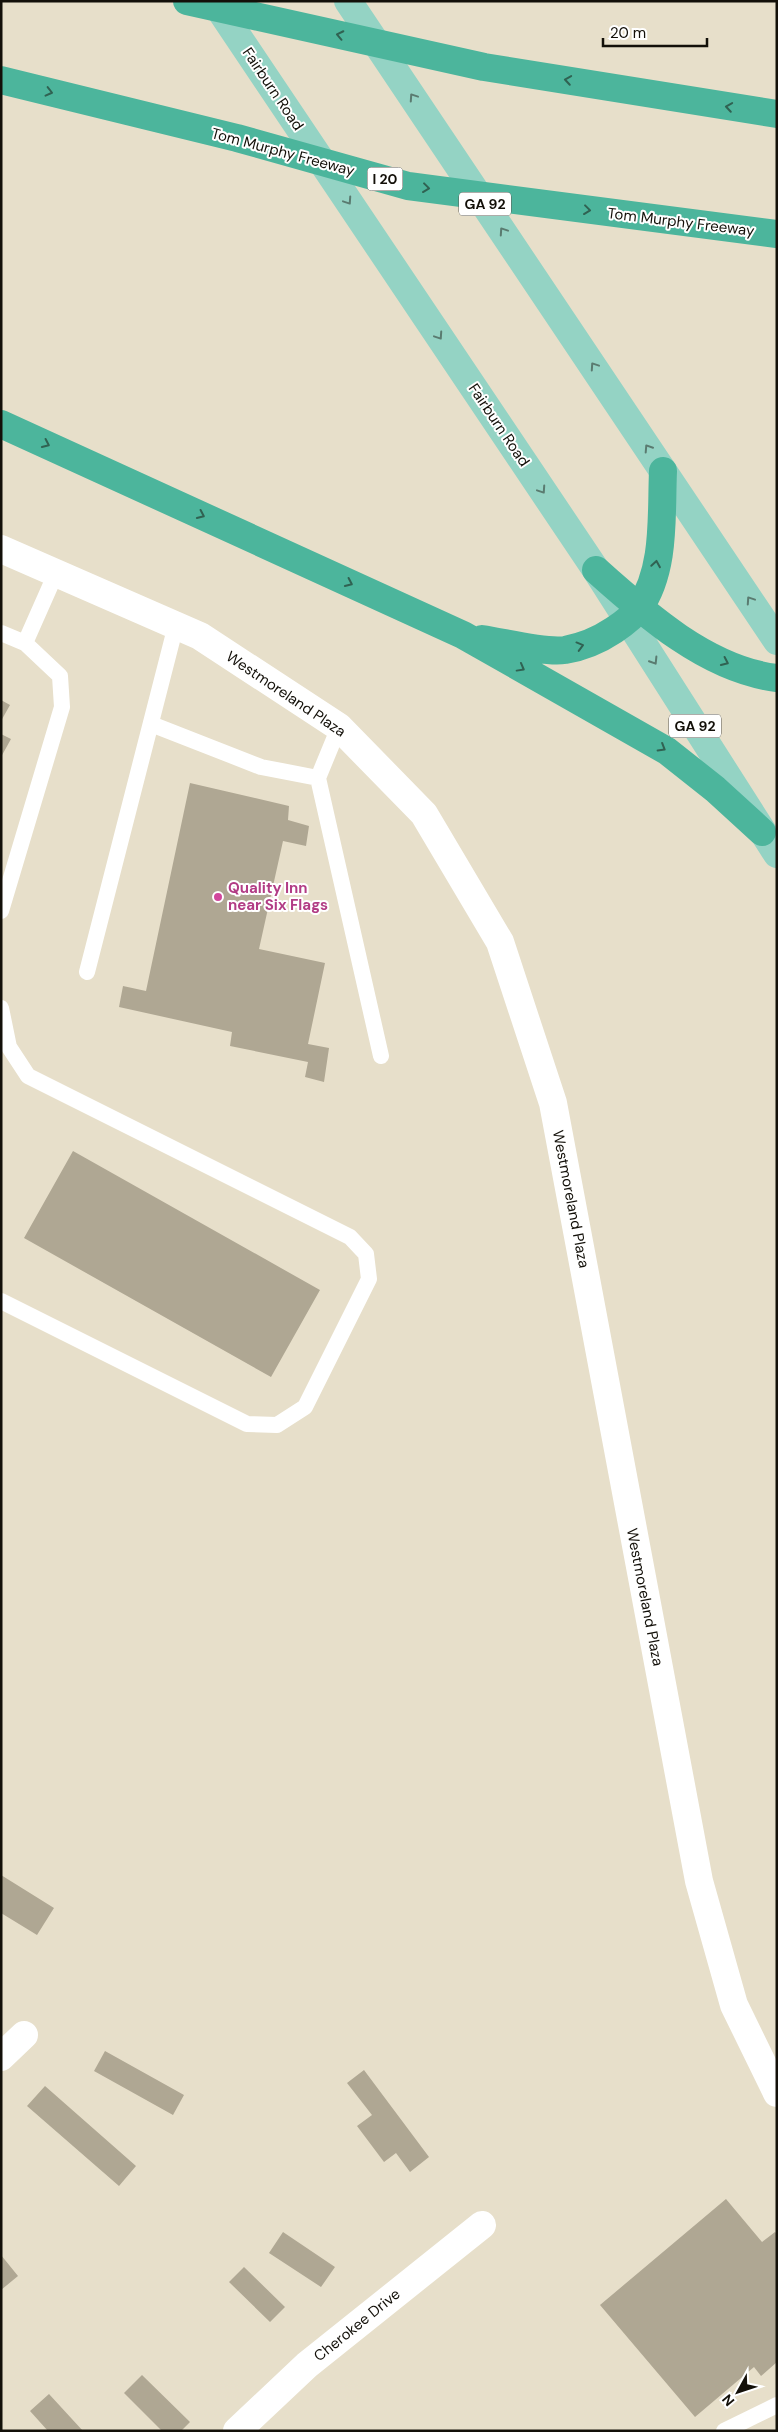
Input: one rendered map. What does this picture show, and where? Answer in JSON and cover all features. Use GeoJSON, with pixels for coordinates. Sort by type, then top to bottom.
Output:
{"type":"FeatureCollection","features":[{"type":"Feature","properties":{"kind":"highway"},"geometry":{"type":"LineString","coordinates":[[187,1],[484,67],[777,114]]}},
{"type":"Feature","properties":{"kind":"highway","name":"Tom Murphy Freeway"},"geometry":{"type":"LineString","coordinates":[[1,80],[237,138],[408,186],[777,234]]}},
{"type":"Feature","properties":{"kind":"highway"},"geometry":{"type":"LineString","coordinates":[[1,424],[463,635],[667,751],[715,789],[769,843]]}},
{"type":"Feature","properties":{"kind":"highway"},"geometry":{"type":"LineString","coordinates":[[463,635],[563,650],[588,644],[608,634],[633,614],[653,580],[657,562],[663,471]]}},
{"type":"Feature","properties":{"kind":"highway"},"geometry":{"type":"LineString","coordinates":[[633,614],[744,671],[777,678]]}},
{"type":"Feature","properties":{"kind":"main road","name":"Fairburn Road"},"geometry":{"type":"LineString","coordinates":[[214,1],[596,570],[633,614],[769,843]]}},
{"type":"Feature","properties":{"kind":"main road","name":"GA 92"},"geometry":{"type":"LineString","coordinates":[[348,1],[777,641]]}},
{"type":"Feature","properties":{"kind":"street","name":"Westmoreland Plaza"},"geometry":{"type":"LineString","coordinates":[[1,549],[200,636],[339,727],[424,814],[500,942],[553,1103],[698,1881],[734,2006],[777,2093]]}},
{"type":"Feature","properties":{"kind":"street"},"geometry":{"type":"LineString","coordinates":[[1,2057],[24,2035]]}},
{"type":"Feature","properties":{"kind":"street","name":"Cherokee Drive"},"geometry":{"type":"LineString","coordinates":[[237,2431],[308,2366],[482,2225]]}},
{"type":"Feature","properties":{"kind":"lane"},"geometry":{"type":"LineString","coordinates":[[25,643],[56,573]]}},
{"type":"Feature","properties":{"kind":"lane"},"geometry":{"type":"LineString","coordinates":[[87,972],[176,625]]}},
{"type":"Feature","properties":{"kind":"lane"},"geometry":{"type":"LineString","coordinates":[[1,633],[25,643],[60,676],[62,707],[1,911]]}},
{"type":"Feature","properties":{"kind":"lane"},"geometry":{"type":"LineString","coordinates":[[151,724],[261,767],[318,778]]}},
{"type":"Feature","properties":{"kind":"lane"},"geometry":{"type":"LineString","coordinates":[[339,727],[318,778],[381,1056]]}},
{"type":"Feature","properties":{"kind":"lane"},"geometry":{"type":"LineString","coordinates":[[1,1008],[9,1047],[28,1076],[350,1237],[366,1254],[370,1278],[306,1407],[278,1425],[248,1424],[1,1301]]}},
{"type":"Feature","properties":{"kind":"lane"},"geometry":{"type":"LineString","coordinates":[[724,2431],[777,2405]]}},
{"type":"Feature","properties":{"kind":"building"},"geometry":{"type":"Polygon","coordinates":[[[1,700],[10,705],[1,721],[1,700]]]}},
{"type":"Feature","properties":{"kind":"building"},"geometry":{"type":"Polygon","coordinates":[[[1,734],[11,739],[1,757],[1,734]]]}},
{"type":"Feature","properties":{"kind":"building","name":"Quality Inn near Six Flags"},"geometry":{"type":"Polygon","coordinates":[[[190,783],[289,806],[288,820],[309,826],[306,846],[283,841],[259,949],[325,963],[308,1044],[329,1048],[324,1082],[305,1077],[308,1062],[230,1046],[232,1032],[119,1007],[123,986],[146,991],[190,783]]]}},
{"type":"Feature","properties":{"kind":"building"},"geometry":{"type":"Polygon","coordinates":[[[73,1151],[320,1290],[271,1377],[24,1238],[73,1151]]]}},
{"type":"Feature","properties":{"kind":"building"},"geometry":{"type":"Polygon","coordinates":[[[1,1875],[54,1908],[37,1935],[1,1913],[1,1875]]]}},
{"type":"Feature","properties":{"kind":"building"},"geometry":{"type":"Polygon","coordinates":[[[105,2051],[184,2095],[173,2115],[94,2071],[105,2051]]]}},
{"type":"Feature","properties":{"kind":"building"},"geometry":{"type":"Polygon","coordinates":[[[364,2070],[429,2157],[410,2172],[396,2153],[384,2162],[357,2126],[372,2115],[347,2083],[364,2070]]]}},
{"type":"Feature","properties":{"kind":"building"},"geometry":{"type":"Polygon","coordinates":[[[45,2086],[136,2166],[119,2186],[27,2106],[45,2086]]]}},
{"type":"Feature","properties":{"kind":"building"},"geometry":{"type":"Polygon","coordinates":[[[726,2199],[762,2242],[775,2232],[777,2234],[777,2362],[761,2376],[754,2367],[695,2417],[600,2305],[726,2199]]]}},
{"type":"Feature","properties":{"kind":"building"},"geometry":{"type":"Polygon","coordinates":[[[283,2232],[335,2267],[321,2287],[269,2253],[283,2232]]]}},
{"type":"Feature","properties":{"kind":"building"},"geometry":{"type":"Polygon","coordinates":[[[1,2255],[18,2276],[1,2290],[1,2255]]]}},
{"type":"Feature","properties":{"kind":"building"},"geometry":{"type":"Polygon","coordinates":[[[244,2267],[285,2307],[270,2322],[229,2282],[244,2267]]]}},
{"type":"Feature","properties":{"kind":"building"},"geometry":{"type":"Polygon","coordinates":[[[142,2375],[190,2422],[181,2431],[162,2431],[124,2393],[142,2375]]]}},
{"type":"Feature","properties":{"kind":"building"},"geometry":{"type":"Polygon","coordinates":[[[49,2394],[83,2431],[48,2431],[30,2411],[49,2394]]]}},
{"type":"Feature","properties":{"kind":"place","name":"Quality Inn near Six Flags"},"geometry":{"type":"Point","coordinates":[218,897]}}]}
